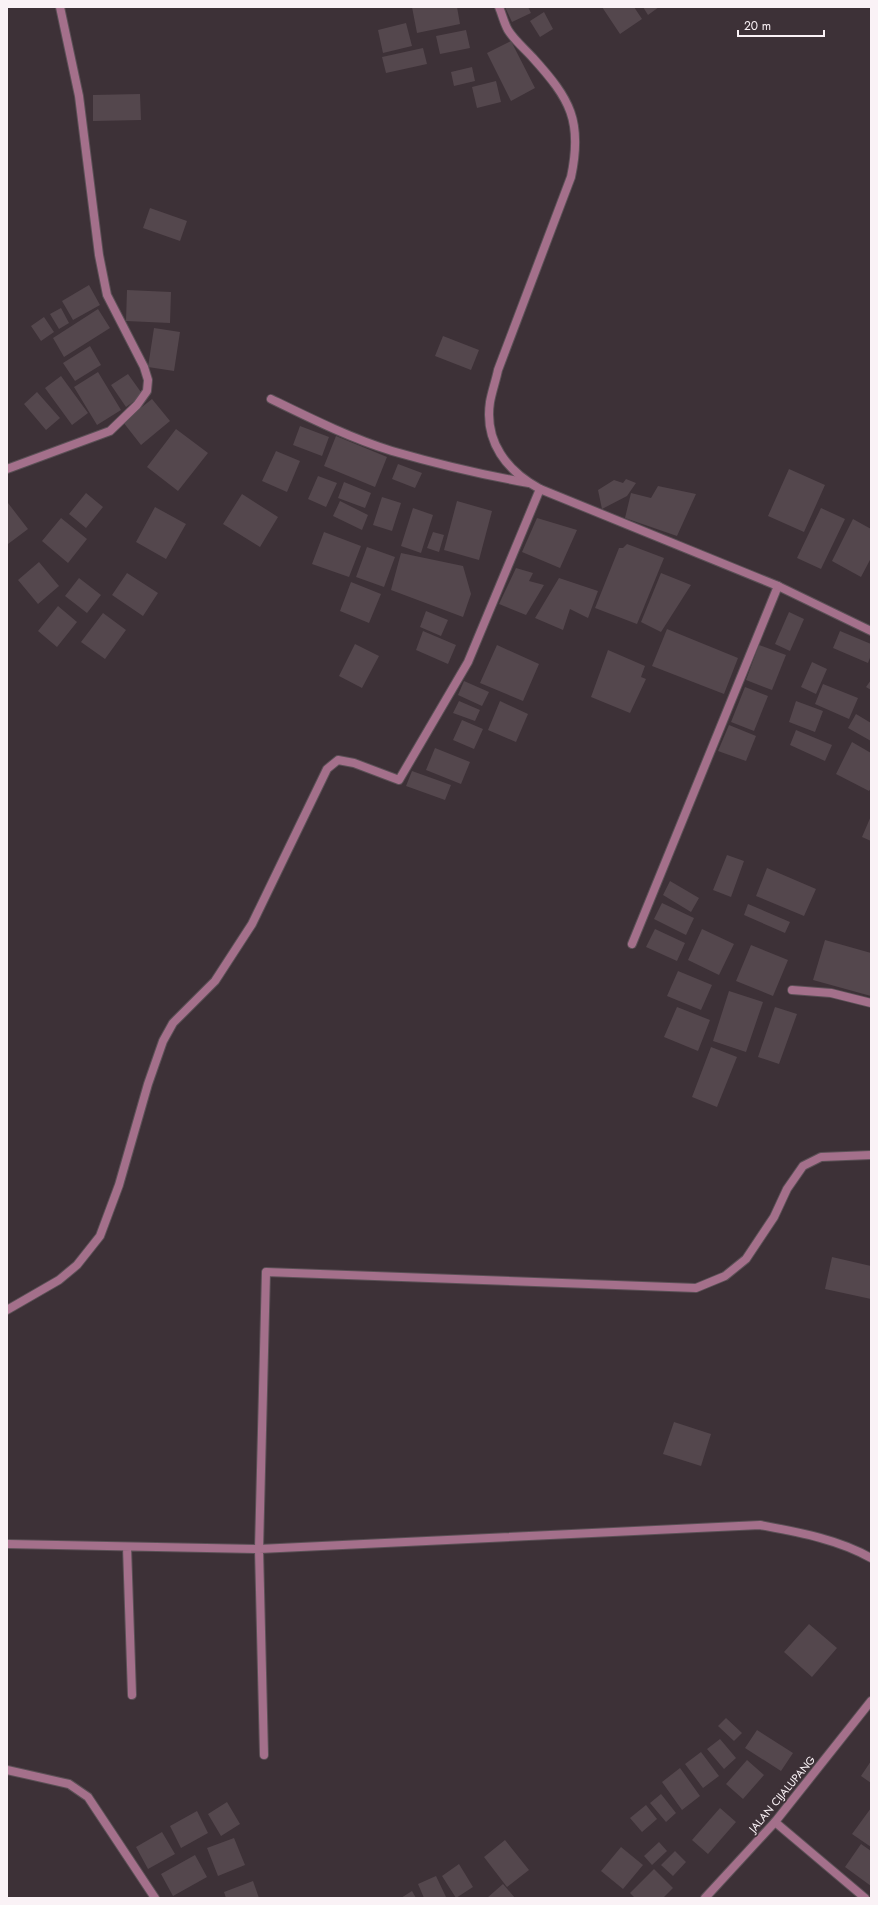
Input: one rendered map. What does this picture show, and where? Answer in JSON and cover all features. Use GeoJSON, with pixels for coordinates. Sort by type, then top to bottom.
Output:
{"type":"FeatureCollection","features":[{"type":"Feature","properties":{"kind":"street"},"geometry":{"type":"LineString","coordinates":[[7,469],[110,431],[137,405],[147,391],[148,380],[144,367],[108,295],[106,288],[99,254],[79,96],[60,7]]}},
{"type":"Feature","properties":{"kind":"street"},"geometry":{"type":"LineString","coordinates":[[499,7],[509,31],[556,84],[571,112],[575,134],[575,158],[571,177],[498,370],[490,402],[489,417],[491,436],[498,451],[513,469],[529,483],[540,489],[778,586],[871,631]]}},
{"type":"Feature","properties":{"kind":"street"},"geometry":{"type":"LineString","coordinates":[[271,399],[315,421],[391,450],[480,474],[529,483]]}},
{"type":"Feature","properties":{"kind":"street"},"geometry":{"type":"LineString","coordinates":[[7,1310],[59,1280],[77,1265],[100,1236],[118,1185],[148,1084],[163,1041],[173,1023],[215,981],[252,924],[327,769],[338,760],[354,762],[399,780],[468,662],[540,489]]}},
{"type":"Feature","properties":{"kind":"street"},"geometry":{"type":"LineString","coordinates":[[632,944],[778,586]]}},
{"type":"Feature","properties":{"kind":"street"},"geometry":{"type":"LineString","coordinates":[[792,990],[831,993],[871,1003]]}},
{"type":"Feature","properties":{"kind":"street"},"geometry":{"type":"LineString","coordinates":[[264,1755],[259,1549],[266,1272],[696,1288],[725,1276],[746,1258],[774,1218],[787,1189],[803,1166],[821,1157],[871,1155]]}},
{"type":"Feature","properties":{"kind":"street"},"geometry":{"type":"LineString","coordinates":[[7,1544],[259,1549],[760,1525],[800,1533],[850,1548],[871,1558]]}},
{"type":"Feature","properties":{"kind":"street"},"geometry":{"type":"LineString","coordinates":[[127,1547],[132,1695]]}},
{"type":"Feature","properties":{"kind":"street","name":"JALAN CIJALUPANG"},"geometry":{"type":"LineString","coordinates":[[705,1898],[775,1822],[871,1701]]}},
{"type":"Feature","properties":{"kind":"street"},"geometry":{"type":"LineString","coordinates":[[7,1770],[69,1784],[88,1797],[155,1898]]}},
{"type":"Feature","properties":{"kind":"street"},"geometry":{"type":"LineString","coordinates":[[775,1822],[865,1898]]}},
{"type":"Feature","properties":{"kind":"building"},"geometry":{"type":"Polygon","coordinates":[[[412,7],[457,7],[460,24],[417,33],[412,7]]]}},
{"type":"Feature","properties":{"kind":"building"},"geometry":{"type":"Polygon","coordinates":[[[505,7],[528,7],[531,13],[512,22],[505,7]]]}},
{"type":"Feature","properties":{"kind":"building"},"geometry":{"type":"Polygon","coordinates":[[[602,7],[634,7],[642,19],[620,34],[602,7]]]}},
{"type":"Feature","properties":{"kind":"building"},"geometry":{"type":"Polygon","coordinates":[[[643,7],[659,7],[648,15],[643,7]]]}},
{"type":"Feature","properties":{"kind":"building"},"geometry":{"type":"Polygon","coordinates":[[[544,12],[553,29],[540,37],[530,21],[544,12]]]}},
{"type":"Feature","properties":{"kind":"building"},"geometry":{"type":"Polygon","coordinates":[[[406,23],[412,46],[383,53],[378,30],[406,23]]]}},
{"type":"Feature","properties":{"kind":"building"},"geometry":{"type":"Polygon","coordinates":[[[466,30],[470,48],[440,54],[436,36],[466,30]]]}},
{"type":"Feature","properties":{"kind":"building"},"geometry":{"type":"Polygon","coordinates":[[[511,41],[535,88],[511,101],[487,53],[511,41]]]}},
{"type":"Feature","properties":{"kind":"building"},"geometry":{"type":"Polygon","coordinates":[[[423,48],[427,64],[386,73],[382,57],[423,48]]]}},
{"type":"Feature","properties":{"kind":"building"},"geometry":{"type":"Polygon","coordinates":[[[472,67],[475,81],[454,86],[451,72],[472,67]]]}},
{"type":"Feature","properties":{"kind":"building"},"geometry":{"type":"Polygon","coordinates":[[[496,81],[501,102],[477,108],[472,87],[496,81]]]}},
{"type":"Feature","properties":{"kind":"building"},"geometry":{"type":"Polygon","coordinates":[[[140,94],[141,120],[93,121],[93,95],[140,94]]]}},
{"type":"Feature","properties":{"kind":"building"},"geometry":{"type":"Polygon","coordinates":[[[150,208],[187,221],[180,241],[143,228],[150,208]]]}},
{"type":"Feature","properties":{"kind":"building"},"geometry":{"type":"Polygon","coordinates":[[[89,285],[100,305],[73,320],[62,301],[89,285]]]}},
{"type":"Feature","properties":{"kind":"building"},"geometry":{"type":"Polygon","coordinates":[[[127,290],[171,292],[170,323],[126,321],[127,290]]]}},
{"type":"Feature","properties":{"kind":"building"},"geometry":{"type":"Polygon","coordinates":[[[61,308],[69,323],[59,329],[50,314],[61,308]]]}},
{"type":"Feature","properties":{"kind":"building"},"geometry":{"type":"Polygon","coordinates":[[[98,309],[110,328],[64,357],[53,338],[98,309]]]}},
{"type":"Feature","properties":{"kind":"building"},"geometry":{"type":"Polygon","coordinates":[[[44,317],[54,332],[41,341],[31,326],[44,317]]]}},
{"type":"Feature","properties":{"kind":"building"},"geometry":{"type":"Polygon","coordinates":[[[154,328],[180,332],[174,371],[148,367],[154,328]]]}},
{"type":"Feature","properties":{"kind":"building"},"geometry":{"type":"Polygon","coordinates":[[[443,336],[479,350],[471,370],[435,356],[443,336]]]}},
{"type":"Feature","properties":{"kind":"building"},"geometry":{"type":"Polygon","coordinates":[[[90,346],[101,365],[75,381],[63,363],[90,346]]]}},
{"type":"Feature","properties":{"kind":"building"},"geometry":{"type":"Polygon","coordinates":[[[98,372],[121,410],[97,425],[74,387],[98,372]]]}},
{"type":"Feature","properties":{"kind":"building"},"geometry":{"type":"Polygon","coordinates":[[[128,374],[143,395],[126,407],[111,385],[128,374]]]}},
{"type":"Feature","properties":{"kind":"building"},"geometry":{"type":"Polygon","coordinates":[[[61,376],[88,413],[72,425],[45,388],[61,376]]]}},
{"type":"Feature","properties":{"kind":"building"},"geometry":{"type":"Polygon","coordinates":[[[37,392],[60,418],[46,430],[24,404],[37,392]]]}},
{"type":"Feature","properties":{"kind":"building"},"geometry":{"type":"Polygon","coordinates":[[[152,399],[170,421],[141,445],[123,422],[152,399]]]}},
{"type":"Feature","properties":{"kind":"building"},"geometry":{"type":"Polygon","coordinates":[[[300,426],[329,437],[322,456],[293,445],[300,426]]]}},
{"type":"Feature","properties":{"kind":"building"},"geometry":{"type":"Polygon","coordinates":[[[176,429],[208,453],[178,491],[147,467],[176,429]]]}},
{"type":"Feature","properties":{"kind":"building"},"geometry":{"type":"Polygon","coordinates":[[[336,436],[387,457],[375,487],[324,466],[336,436]]]}},
{"type":"Feature","properties":{"kind":"building"},"geometry":{"type":"Polygon","coordinates":[[[276,451],[300,461],[287,492],[262,481],[276,451]]]}},
{"type":"Feature","properties":{"kind":"building"},"geometry":{"type":"Polygon","coordinates":[[[398,464],[422,473],[415,488],[392,479],[398,464]]]}},
{"type":"Feature","properties":{"kind":"building"},"geometry":{"type":"Polygon","coordinates":[[[789,469],[825,485],[804,532],[768,516],[789,469]]]}},
{"type":"Feature","properties":{"kind":"building"},"geometry":{"type":"Polygon","coordinates":[[[318,476],[337,483],[326,507],[308,499],[318,476]]]}},
{"type":"Feature","properties":{"kind":"building"},"geometry":{"type":"Polygon","coordinates":[[[626,479],[636,483],[627,496],[602,509],[598,490],[614,480],[623,483],[626,479]]]}},
{"type":"Feature","properties":{"kind":"building"},"geometry":{"type":"Polygon","coordinates":[[[344,482],[371,493],[365,508],[338,498],[344,482]]]}},
{"type":"Feature","properties":{"kind":"building"},"geometry":{"type":"Polygon","coordinates":[[[658,486],[696,494],[677,536],[625,518],[631,493],[651,498],[658,486]]]}},
{"type":"Feature","properties":{"kind":"building"},"geometry":{"type":"Polygon","coordinates":[[[86,493],[103,507],[86,528],[69,514],[86,493]]]}},
{"type":"Feature","properties":{"kind":"building"},"geometry":{"type":"Polygon","coordinates":[[[242,494],[278,517],[260,547],[223,524],[242,494]]]}},
{"type":"Feature","properties":{"kind":"building"},"geometry":{"type":"Polygon","coordinates":[[[382,497],[401,503],[392,531],[373,525],[382,497]]]}},
{"type":"Feature","properties":{"kind":"building"},"geometry":{"type":"Polygon","coordinates":[[[340,501],[368,515],[362,530],[333,516],[340,501]]]}},
{"type":"Feature","properties":{"kind":"building"},"geometry":{"type":"Polygon","coordinates":[[[457,501],[492,511],[479,560],[444,550],[457,501]]]}},
{"type":"Feature","properties":{"kind":"building"},"geometry":{"type":"Polygon","coordinates":[[[7,503],[28,529],[8,544],[7,503]]]}},
{"type":"Feature","properties":{"kind":"building"},"geometry":{"type":"Polygon","coordinates":[[[155,507],[186,524],[166,559],[136,542],[155,507]]]}},
{"type":"Feature","properties":{"kind":"building"},"geometry":{"type":"Polygon","coordinates":[[[413,508],[433,515],[421,553],[401,546],[413,508]]]}},
{"type":"Feature","properties":{"kind":"building"},"geometry":{"type":"Polygon","coordinates":[[[821,508],[845,519],[821,569],[797,558],[821,508]]]}},
{"type":"Feature","properties":{"kind":"building"},"geometry":{"type":"Polygon","coordinates":[[[61,518],[87,539],[68,563],[42,541],[61,518]]]}},
{"type":"Feature","properties":{"kind":"building"},"geometry":{"type":"Polygon","coordinates":[[[537,518],[577,530],[560,568],[522,552],[537,518]]]}},
{"type":"Feature","properties":{"kind":"building"},"geometry":{"type":"Polygon","coordinates":[[[853,519],[871,529],[871,558],[861,577],[832,561],[853,519]]]}},
{"type":"Feature","properties":{"kind":"building"},"geometry":{"type":"Polygon","coordinates":[[[324,532],[361,546],[349,577],[312,564],[324,532]]]}},
{"type":"Feature","properties":{"kind":"building"},"geometry":{"type":"Polygon","coordinates":[[[433,532],[444,535],[439,552],[427,548],[433,532]]]}},
{"type":"Feature","properties":{"kind":"building"},"geometry":{"type":"Polygon","coordinates":[[[627,544],[664,558],[637,624],[595,608],[619,548],[623,548],[627,544]]]}},
{"type":"Feature","properties":{"kind":"building"},"geometry":{"type":"Polygon","coordinates":[[[367,547],[395,557],[384,587],[356,577],[367,547]]]}},
{"type":"Feature","properties":{"kind":"building"},"geometry":{"type":"Polygon","coordinates":[[[401,553],[463,566],[471,594],[463,617],[391,590],[401,553]]]}},
{"type":"Feature","properties":{"kind":"building"},"geometry":{"type":"Polygon","coordinates":[[[39,562],[59,586],[38,604],[18,580],[39,562]]]}},
{"type":"Feature","properties":{"kind":"building"},"geometry":{"type":"Polygon","coordinates":[[[516,568],[533,573],[529,581],[544,585],[526,615],[499,604],[516,568]]]}},
{"type":"Feature","properties":{"kind":"building"},"geometry":{"type":"Polygon","coordinates":[[[127,573],[158,593],[143,616],[112,595],[127,573]]]}},
{"type":"Feature","properties":{"kind":"building"},"geometry":{"type":"Polygon","coordinates":[[[661,573],[691,585],[661,632],[641,622],[661,573]]]}},
{"type":"Feature","properties":{"kind":"building"},"geometry":{"type":"Polygon","coordinates":[[[79,578],[101,595],[87,613],[65,596],[79,578]]]}},
{"type":"Feature","properties":{"kind":"building"},"geometry":{"type":"Polygon","coordinates":[[[559,578],[598,591],[588,618],[570,609],[563,630],[535,618],[559,578]]]}},
{"type":"Feature","properties":{"kind":"building"},"geometry":{"type":"Polygon","coordinates":[[[351,582],[381,594],[369,623],[340,611],[351,582]]]}},
{"type":"Feature","properties":{"kind":"building"},"geometry":{"type":"Polygon","coordinates":[[[58,606],[77,622],[57,647],[38,631],[58,606]]]}},
{"type":"Feature","properties":{"kind":"building"},"geometry":{"type":"Polygon","coordinates":[[[426,611],[448,620],[441,636],[420,627],[426,611]]]}},
{"type":"Feature","properties":{"kind":"building"},"geometry":{"type":"Polygon","coordinates":[[[789,612],[804,619],[790,651],[775,644],[789,612]]]}},
{"type":"Feature","properties":{"kind":"building"},"geometry":{"type":"Polygon","coordinates":[[[103,613],[126,630],[105,659],[81,642],[103,613]]]}},
{"type":"Feature","properties":{"kind":"building"},"geometry":{"type":"Polygon","coordinates":[[[667,629],[738,658],[724,694],[652,666],[667,629]]]}},
{"type":"Feature","properties":{"kind":"building"},"geometry":{"type":"Polygon","coordinates":[[[423,631],[456,645],[448,664],[416,650],[423,631]]]}},
{"type":"Feature","properties":{"kind":"building"},"geometry":{"type":"Polygon","coordinates":[[[840,631],[871,644],[871,655],[868,663],[833,648],[840,631]]]}},
{"type":"Feature","properties":{"kind":"building"},"geometry":{"type":"Polygon","coordinates":[[[355,644],[379,656],[362,688],[339,676],[355,644]]]}},
{"type":"Feature","properties":{"kind":"building"},"geometry":{"type":"Polygon","coordinates":[[[497,645],[539,664],[523,701],[480,683],[497,645]]]}},
{"type":"Feature","properties":{"kind":"building"},"geometry":{"type":"Polygon","coordinates":[[[759,645],[786,655],[772,690],[746,680],[759,645]]]}},
{"type":"Feature","properties":{"kind":"building"},"geometry":{"type":"Polygon","coordinates":[[[608,650],[645,666],[641,677],[646,679],[630,713],[591,697],[608,650]]]}},
{"type":"Feature","properties":{"kind":"building"},"geometry":{"type":"Polygon","coordinates":[[[812,662],[827,669],[816,694],[801,687],[812,662]]]}},
{"type":"Feature","properties":{"kind":"building"},"geometry":{"type":"Polygon","coordinates":[[[871,680],[871,690],[866,687],[871,680]]]}},
{"type":"Feature","properties":{"kind":"building"},"geometry":{"type":"Polygon","coordinates":[[[464,681],[489,692],[482,706],[458,695],[464,681]]]}},
{"type":"Feature","properties":{"kind":"building"},"geometry":{"type":"Polygon","coordinates":[[[823,684],[858,698],[849,719],[815,704],[823,684]]]}},
{"type":"Feature","properties":{"kind":"building"},"geometry":{"type":"Polygon","coordinates":[[[745,687],[768,696],[754,731],[731,722],[745,687]]]}},
{"type":"Feature","properties":{"kind":"building"},"geometry":{"type":"Polygon","coordinates":[[[459,701],[480,710],[475,721],[453,713],[459,701]]]}},
{"type":"Feature","properties":{"kind":"building"},"geometry":{"type":"Polygon","coordinates":[[[500,701],[528,714],[516,742],[488,730],[500,701]]]}},
{"type":"Feature","properties":{"kind":"building"},"geometry":{"type":"Polygon","coordinates":[[[796,701],[823,711],[815,732],[789,722],[796,701]]]}},
{"type":"Feature","properties":{"kind":"building"},"geometry":{"type":"Polygon","coordinates":[[[856,714],[871,723],[871,741],[848,728],[856,714]]]}},
{"type":"Feature","properties":{"kind":"building"},"geometry":{"type":"Polygon","coordinates":[[[462,720],[483,729],[474,749],[453,740],[462,720]]]}},
{"type":"Feature","properties":{"kind":"building"},"geometry":{"type":"Polygon","coordinates":[[[729,725],[756,736],[746,761],[718,751],[729,725]]]}},
{"type":"Feature","properties":{"kind":"building"},"geometry":{"type":"Polygon","coordinates":[[[796,730],[832,745],[825,761],[790,745],[796,730]]]}},
{"type":"Feature","properties":{"kind":"building"},"geometry":{"type":"Polygon","coordinates":[[[852,742],[871,753],[871,788],[869,791],[836,774],[852,742]]]}},
{"type":"Feature","properties":{"kind":"building"},"geometry":{"type":"Polygon","coordinates":[[[435,748],[470,762],[461,784],[426,770],[435,748]]]}},
{"type":"Feature","properties":{"kind":"building"},"geometry":{"type":"Polygon","coordinates":[[[412,771],[451,785],[445,800],[406,786],[412,771]]]}},
{"type":"Feature","properties":{"kind":"building"},"geometry":{"type":"Polygon","coordinates":[[[871,816],[871,841],[862,837],[871,816]]]}},
{"type":"Feature","properties":{"kind":"building"},"geometry":{"type":"Polygon","coordinates":[[[727,855],[744,861],[731,897],[713,890],[727,855]]]}},
{"type":"Feature","properties":{"kind":"building"},"geometry":{"type":"Polygon","coordinates":[[[767,868],[816,889],[804,916],[756,896],[767,868]]]}},
{"type":"Feature","properties":{"kind":"building"},"geometry":{"type":"Polygon","coordinates":[[[670,881],[699,898],[691,912],[663,895],[670,881]]]}},
{"type":"Feature","properties":{"kind":"building"},"geometry":{"type":"Polygon","coordinates":[[[662,903],[694,918],[686,935],[654,919],[662,903]]]}},
{"type":"Feature","properties":{"kind":"building"},"geometry":{"type":"Polygon","coordinates":[[[748,904],[790,922],[785,933],[744,915],[748,904]]]}},
{"type":"Feature","properties":{"kind":"building"},"geometry":{"type":"Polygon","coordinates":[[[655,929],[685,943],[677,961],[646,947],[655,929]]]}},
{"type":"Feature","properties":{"kind":"building"},"geometry":{"type":"Polygon","coordinates":[[[702,929],[734,944],[719,975],[688,960],[702,929]]]}},
{"type":"Feature","properties":{"kind":"building"},"geometry":{"type":"Polygon","coordinates":[[[825,940],[871,953],[871,996],[813,980],[825,940]]]}},
{"type":"Feature","properties":{"kind":"building"},"geometry":{"type":"Polygon","coordinates":[[[751,945],[788,960],[773,996],[736,981],[751,945]]]}},
{"type":"Feature","properties":{"kind":"building"},"geometry":{"type":"Polygon","coordinates":[[[678,971],[712,985],[701,1010],[667,996],[678,971]]]}},
{"type":"Feature","properties":{"kind":"building"},"geometry":{"type":"Polygon","coordinates":[[[729,991],[763,1002],[746,1052],[713,1041],[729,991]]]}},
{"type":"Feature","properties":{"kind":"building"},"geometry":{"type":"Polygon","coordinates":[[[677,1007],[710,1020],[698,1051],[664,1037],[677,1007]]]}},
{"type":"Feature","properties":{"kind":"building"},"geometry":{"type":"Polygon","coordinates":[[[775,1007],[797,1014],[779,1064],[758,1057],[775,1007]]]}},
{"type":"Feature","properties":{"kind":"building"},"geometry":{"type":"Polygon","coordinates":[[[711,1047],[737,1057],[717,1107],[692,1097],[711,1047]]]}},
{"type":"Feature","properties":{"kind":"building"},"geometry":{"type":"Polygon","coordinates":[[[832,1257],[871,1266],[871,1299],[825,1289],[832,1257]]]}},
{"type":"Feature","properties":{"kind":"building"},"geometry":{"type":"Polygon","coordinates":[[[674,1422],[711,1434],[701,1466],[663,1454],[674,1422]]]}},
{"type":"Feature","properties":{"kind":"building"},"geometry":{"type":"Polygon","coordinates":[[[809,1624],[837,1648],[812,1677],[784,1652],[809,1624]]]}},
{"type":"Feature","properties":{"kind":"building"},"geometry":{"type":"Polygon","coordinates":[[[726,1718],[742,1733],[734,1741],[718,1726],[726,1718]]]}},
{"type":"Feature","properties":{"kind":"building"},"geometry":{"type":"Polygon","coordinates":[[[757,1730],[793,1753],[781,1771],[745,1748],[757,1730]]]}},
{"type":"Feature","properties":{"kind":"building"},"geometry":{"type":"Polygon","coordinates":[[[720,1739],[736,1758],[724,1769],[707,1749],[720,1739]]]}},
{"type":"Feature","properties":{"kind":"building"},"geometry":{"type":"Polygon","coordinates":[[[701,1752],[719,1776],[703,1788],[685,1764],[701,1752]]]}},
{"type":"Feature","properties":{"kind":"building"},"geometry":{"type":"Polygon","coordinates":[[[747,1760],[764,1775],[743,1799],[726,1784],[747,1760]]]}},
{"type":"Feature","properties":{"kind":"building"},"geometry":{"type":"Polygon","coordinates":[[[871,1761],[871,1783],[861,1776],[871,1761]]]}},
{"type":"Feature","properties":{"kind":"building"},"geometry":{"type":"Polygon","coordinates":[[[680,1768],[700,1796],[682,1810],[662,1782],[680,1768]]]}},
{"type":"Feature","properties":{"kind":"building"},"geometry":{"type":"Polygon","coordinates":[[[661,1794],[676,1813],[666,1822],[650,1803],[661,1794]]]}},
{"type":"Feature","properties":{"kind":"building"},"geometry":{"type":"Polygon","coordinates":[[[227,1802],[240,1824],[221,1836],[208,1814],[227,1802]]]}},
{"type":"Feature","properties":{"kind":"building"},"geometry":{"type":"Polygon","coordinates":[[[646,1805],[657,1819],[642,1832],[630,1818],[646,1805]]]}},
{"type":"Feature","properties":{"kind":"building"},"geometry":{"type":"Polygon","coordinates":[[[720,1808],[736,1822],[708,1854],[692,1840],[720,1808]]]}},
{"type":"Feature","properties":{"kind":"building"},"geometry":{"type":"Polygon","coordinates":[[[871,1808],[871,1847],[852,1834],[871,1808]]]}},
{"type":"Feature","properties":{"kind":"building"},"geometry":{"type":"Polygon","coordinates":[[[197,1811],[208,1833],[181,1848],[170,1826],[197,1811]]]}},
{"type":"Feature","properties":{"kind":"building"},"geometry":{"type":"Polygon","coordinates":[[[162,1832],[175,1854],[148,1869],[136,1847],[162,1832]]]}},
{"type":"Feature","properties":{"kind":"building"},"geometry":{"type":"Polygon","coordinates":[[[234,1838],[245,1865],[218,1876],[207,1848],[234,1838]]]}},
{"type":"Feature","properties":{"kind":"building"},"geometry":{"type":"Polygon","coordinates":[[[505,1840],[529,1870],[507,1887],[484,1857],[505,1840]]]}},
{"type":"Feature","properties":{"kind":"building"},"geometry":{"type":"Polygon","coordinates":[[[659,1842],[667,1851],[652,1865],[644,1856],[659,1842]]]}},
{"type":"Feature","properties":{"kind":"building"},"geometry":{"type":"Polygon","coordinates":[[[861,1844],[871,1851],[871,1886],[845,1867],[861,1844]]]}},
{"type":"Feature","properties":{"kind":"building"},"geometry":{"type":"Polygon","coordinates":[[[621,1847],[643,1865],[623,1889],[601,1871],[621,1847]]]}},
{"type":"Feature","properties":{"kind":"building"},"geometry":{"type":"Polygon","coordinates":[[[675,1851],[686,1862],[673,1876],[661,1865],[675,1851]]]}},
{"type":"Feature","properties":{"kind":"building"},"geometry":{"type":"Polygon","coordinates":[[[195,1855],[207,1877],[173,1896],[161,1874],[195,1855]]]}},
{"type":"Feature","properties":{"kind":"building"},"geometry":{"type":"Polygon","coordinates":[[[459,1864],[473,1887],[456,1898],[442,1876],[459,1864]]]}},
{"type":"Feature","properties":{"kind":"building"},"geometry":{"type":"Polygon","coordinates":[[[654,1869],[673,1888],[663,1898],[635,1898],[630,1893],[654,1869]]]}},
{"type":"Feature","properties":{"kind":"building"},"geometry":{"type":"Polygon","coordinates":[[[436,1876],[446,1897],[424,1898],[418,1884],[436,1876]]]}},
{"type":"Feature","properties":{"kind":"building"},"geometry":{"type":"Polygon","coordinates":[[[253,1881],[259,1898],[226,1898],[224,1892],[253,1881]]]}},
{"type":"Feature","properties":{"kind":"building"},"geometry":{"type":"Polygon","coordinates":[[[503,1884],[515,1898],[487,1898],[503,1884]]]}},
{"type":"Feature","properties":{"kind":"building"},"geometry":{"type":"Polygon","coordinates":[[[412,1891],[416,1898],[401,1898],[412,1891]]]}}]}
